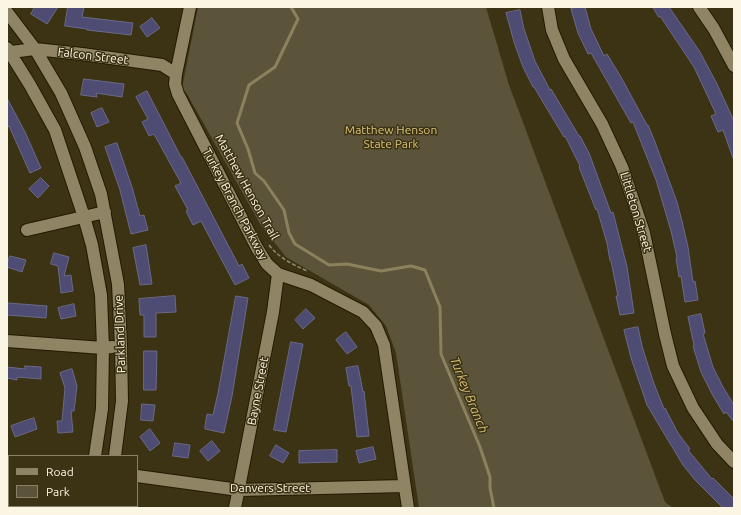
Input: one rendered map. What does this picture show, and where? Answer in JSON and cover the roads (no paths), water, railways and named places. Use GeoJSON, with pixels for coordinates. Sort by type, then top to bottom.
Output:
{"type":"FeatureCollection","features":[{"type":"Feature","properties":{"kind":"street","name":"Turkey Branch Parkway"},"geometry":{"type":"LineString","coordinates":[[190,7],[176,74],[175,84],[178,94],[257,248],[267,264],[278,274],[311,285],[351,304],[363,312],[376,326],[384,345],[408,508]]}},
{"type":"Feature","properties":{"kind":"street","name":"Littleton Street"},"geometry":{"type":"LineString","coordinates":[[548,7],[552,30],[564,59],[602,124],[622,167],[644,233],[673,366],[692,408],[717,444],[734,462]]}},
{"type":"Feature","properties":{"kind":"street"},"geometry":{"type":"LineString","coordinates":[[699,7],[714,29],[734,66]]}},
{"type":"Feature","properties":{"kind":"street","name":"Parkland Drive"},"geometry":{"type":"LineString","coordinates":[[7,12],[35,49],[61,93],[85,147],[101,194],[118,284],[122,401],[114,455]]}},
{"type":"Feature","properties":{"kind":"street","name":"Falcon Street"},"geometry":{"type":"LineString","coordinates":[[8,51],[35,49],[82,54],[162,65],[176,74]]}},
{"type":"Feature","properties":{"kind":"street","name":"Parkland Drive"},"geometry":{"type":"LineString","coordinates":[[8,51],[30,85],[55,130],[92,245],[101,295],[103,348],[102,409],[95,455]]}},
{"type":"Feature","properties":{"kind":"street"},"geometry":{"type":"LineString","coordinates":[[27,230],[105,212]]}},
{"type":"Feature","properties":{"kind":"street","name":"Bayne Street"},"geometry":{"type":"LineString","coordinates":[[235,508],[273,312],[278,274]]}},
{"type":"Feature","properties":{"kind":"street"},"geometry":{"type":"LineString","coordinates":[[7,341],[103,348],[121,346]]}},
{"type":"Feature","properties":{"kind":"street","name":"Danvers Street"},"geometry":{"type":"LineString","coordinates":[[138,476],[239,490],[404,486]]}},
{"type":"Feature","properties":{"kind":"waterway","name":"Turkey Branch"},"geometry":{"type":"LineString","coordinates":[[291,7],[298,19],[275,67],[249,85],[237,123],[248,149],[255,173],[264,181],[284,210],[289,233],[295,244],[329,265],[347,264],[381,271],[411,266],[425,270],[440,307],[441,354],[480,447],[490,477],[490,488],[494,508]]}},
{"type":"Feature","properties":{"kind":"park label","name":"Matthew Henson State Park"},"geometry":{"type":"Point","coordinates":[391,137]}}]}
